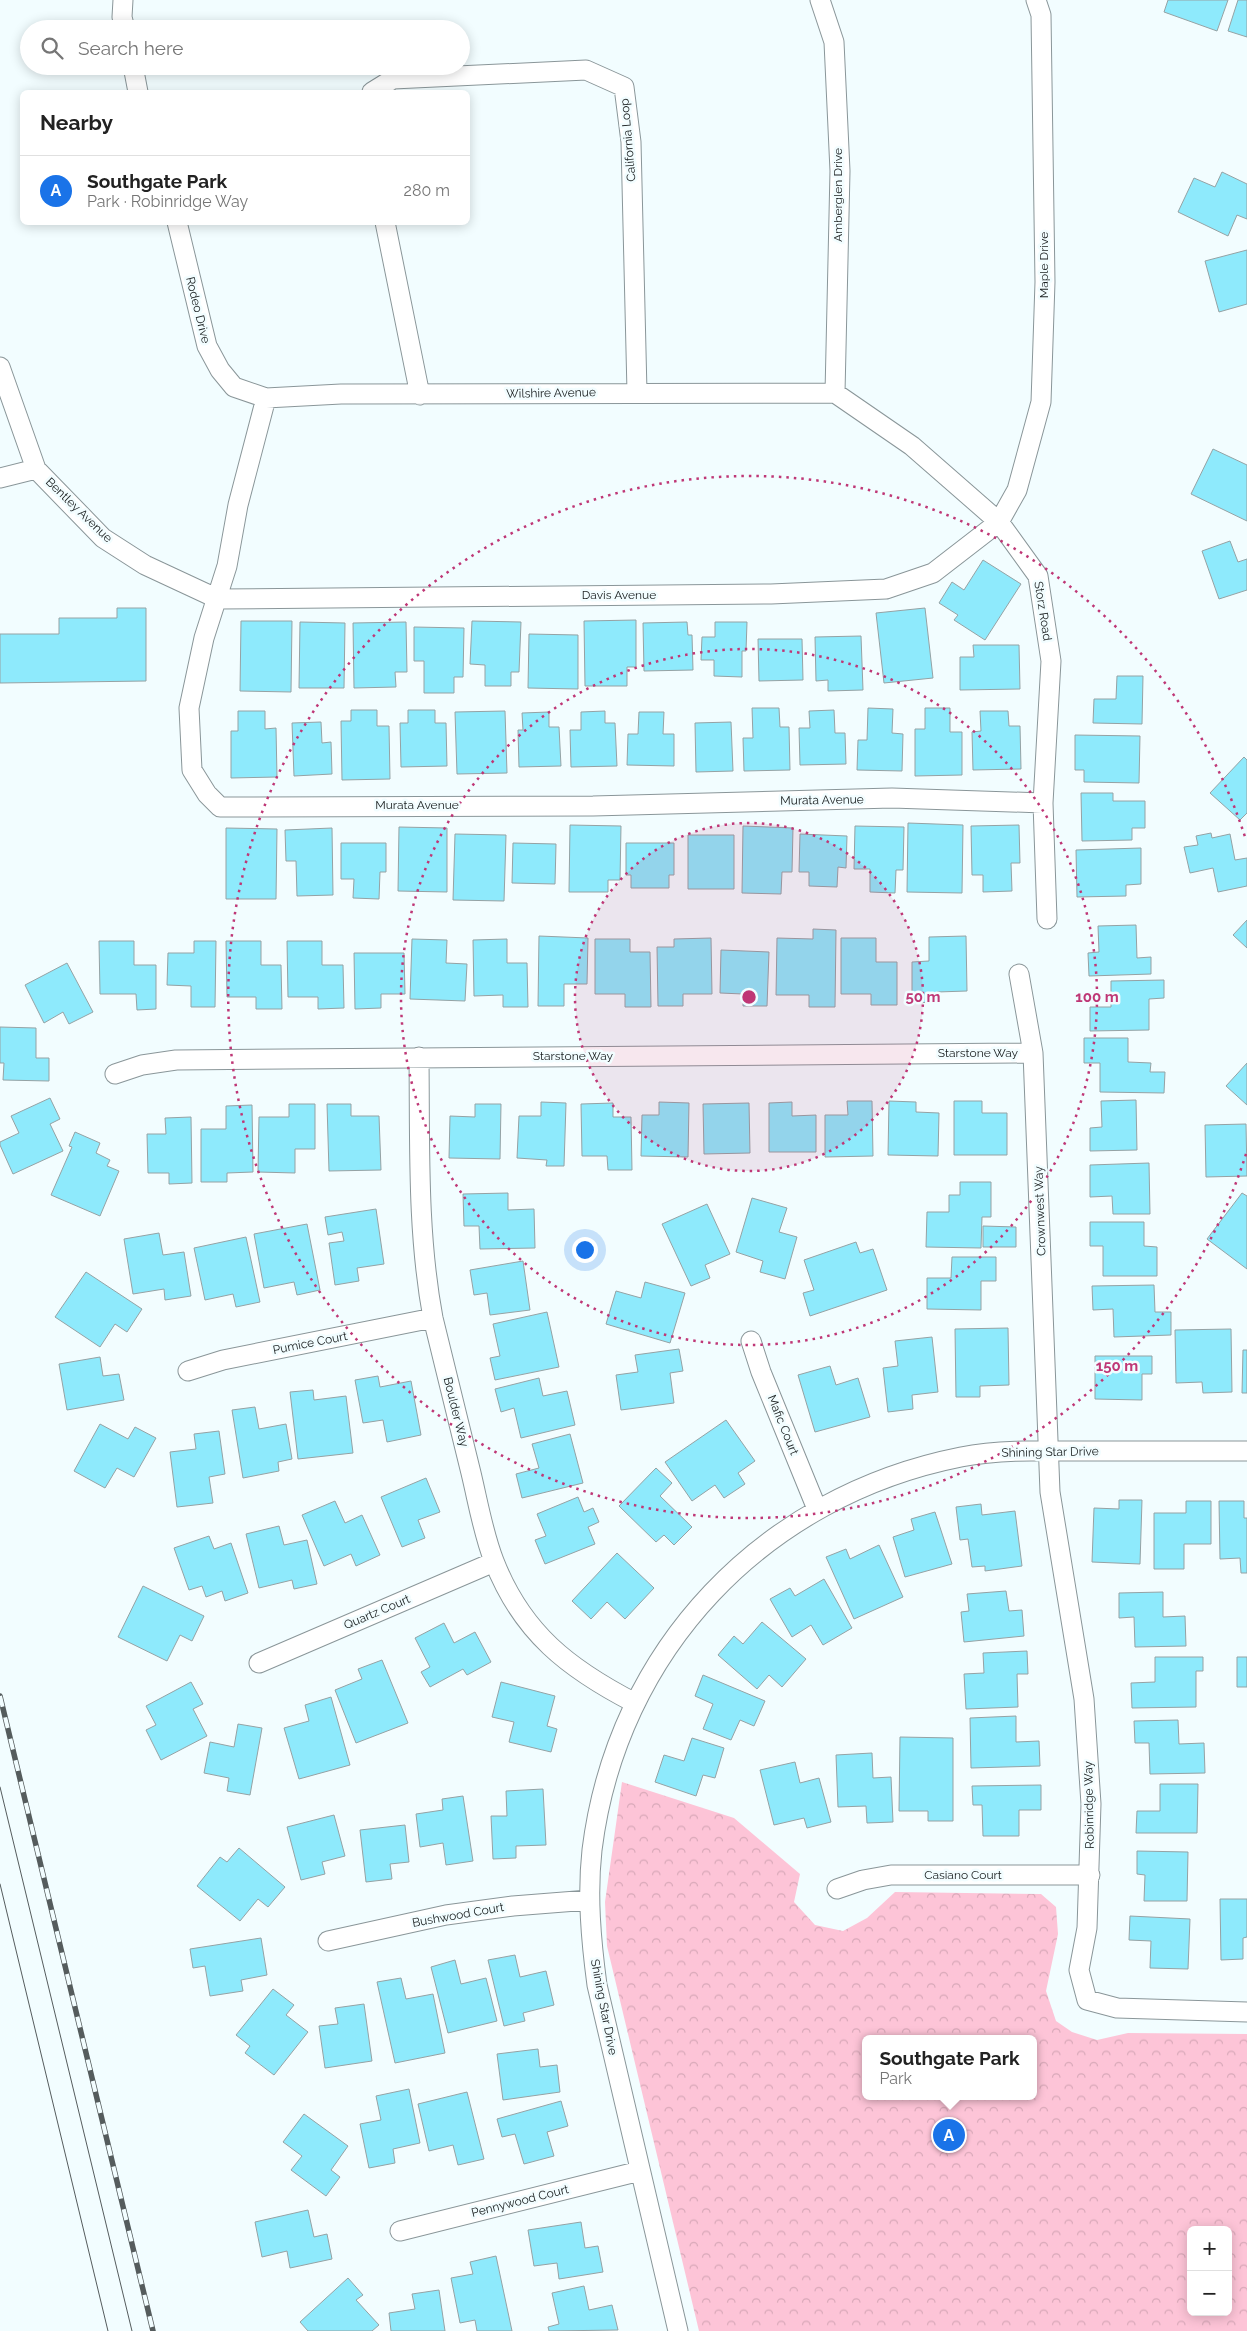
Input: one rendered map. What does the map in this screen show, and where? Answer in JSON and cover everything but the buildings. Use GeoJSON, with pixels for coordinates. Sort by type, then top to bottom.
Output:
{"type":"FeatureCollection","features":[{"type":"Feature","properties":{"kind":"street"},"geometry":{"type":"LineString","coordinates":[[123,0],[123,20]]}},
{"type":"Feature","properties":{"kind":"street","name":"Amberglen Drive"},"geometry":{"type":"LineString","coordinates":[[820,0],[834,42],[838,141],[835,393]]}},
{"type":"Feature","properties":{"kind":"street","name":"Maple Drive"},"geometry":{"type":"LineString","coordinates":[[999,522],[1017,490],[1041,402],[1045,282],[1041,15],[1036,0]]}},
{"type":"Feature","properties":{"kind":"street","name":"California Loop"},"geometry":{"type":"LineString","coordinates":[[470,75],[586,70],[624,87],[631,142],[637,392]]}},
{"type":"Feature","properties":{"kind":"street"},"geometry":{"type":"LineString","coordinates":[[135,75],[138,90]]}},
{"type":"Feature","properties":{"kind":"street","name":"California Loop"},"geometry":{"type":"LineString","coordinates":[[375,90],[393,78],[465,75]]}},
{"type":"Feature","properties":{"kind":"street","name":"Rodeo Drive"},"geometry":{"type":"LineString","coordinates":[[178,225],[207,346],[220,370],[234,387],[266,398]]}},
{"type":"Feature","properties":{"kind":"street"},"geometry":{"type":"LineString","coordinates":[[386,225],[420,395]]}},
{"type":"Feature","properties":{"kind":"street","name":"Bentley Avenue"},"geometry":{"type":"LineString","coordinates":[[0,367],[36,469],[104,538],[145,565],[218,599]]}},
{"type":"Feature","properties":{"kind":"street","name":"Wilshire Avenue"},"geometry":{"type":"LineString","coordinates":[[266,398],[341,394],[835,393]]}},
{"type":"Feature","properties":{"kind":"street","name":"Storz Road"},"geometry":{"type":"LineString","coordinates":[[835,393],[912,446],[999,522],[1038,576],[1051,661],[1043,802],[1047,920]]}},
{"type":"Feature","properties":{"kind":"street","name":"Murata Avenue"},"geometry":{"type":"LineString","coordinates":[[266,398],[238,505],[218,599],[204,638],[189,708],[192,770],[207,794],[220,807],[593,806],[892,798],[1043,802]]}},
{"type":"Feature","properties":{"kind":"street"},"geometry":{"type":"LineString","coordinates":[[0,478],[36,469]]}},
{"type":"Feature","properties":{"kind":"street","name":"Davis Avenue"},"geometry":{"type":"LineString","coordinates":[[218,599],[771,594],[886,589],[933,573],[999,522]]}},
{"type":"Feature","properties":{"kind":"street","name":"Crownwest Way"},"geometry":{"type":"LineString","coordinates":[[1019,974],[1034,1053],[1049,1450]]}},
{"type":"Feature","properties":{"kind":"street","name":"Starstone Way"},"geometry":{"type":"LineString","coordinates":[[115,1074],[142,1065],[176,1060],[1034,1053]]}},
{"type":"Feature","properties":{"kind":"street","name":"Boulder Way"},"geometry":{"type":"LineString","coordinates":[[419,1057],[421,1230],[433,1318],[494,1562],[511,1595],[540,1636],[567,1662],[602,1686],[635,1702]]}},
{"type":"Feature","properties":{"kind":"street","name":"Pumice Court"},"geometry":{"type":"LineString","coordinates":[[188,1371],[223,1360],[433,1318]]}},
{"type":"Feature","properties":{"kind":"street","name":"Mafic Court"},"geometry":{"type":"LineString","coordinates":[[751,1341],[761,1372],[818,1509]]}},
{"type":"Feature","properties":{"kind":"street","name":"Shining Star Drive"},"geometry":{"type":"LineString","coordinates":[[678,2331],[597,1985],[591,1938],[589,1900],[592,1852],[601,1797],[614,1752],[635,1702],[658,1660],[686,1622],[712,1592],[746,1559],[784,1530],[818,1509],[866,1485],[910,1469],[963,1457],[1026,1450],[1247,1452]]}},
{"type":"Feature","properties":{"kind":"street","name":"Robinridge Way"},"geometry":{"type":"LineString","coordinates":[[1049,1450],[1050,1492],[1058,1547],[1072,1617],[1084,1700],[1091,1804],[1090,1875],[1088,1928],[1079,1970],[1088,2000],[1117,2008],[1247,2012]]}},
{"type":"Feature","properties":{"kind":"street","name":"Quartz Court"},"geometry":{"type":"LineString","coordinates":[[259,1663],[494,1562]]}},
{"type":"Feature","properties":{"kind":"street","name":"Casiano Court"},"geometry":{"type":"LineString","coordinates":[[837,1889],[863,1880],[891,1875],[1090,1875]]}},
{"type":"Feature","properties":{"kind":"street","name":"Bushwood Court"},"geometry":{"type":"LineString","coordinates":[[328,1941],[446,1915],[513,1906],[589,1900]]}},
{"type":"Feature","properties":{"kind":"street","name":"Pennywood Court"},"geometry":{"type":"LineString","coordinates":[[400,2231],[640,2172]]}},
{"type":"Feature","properties":{"kind":"green space"},"geometry":{"type":"Polygon","coordinates":[[[622,1782],[734,1818],[800,1874],[794,1902],[815,1925],[843,1931],[867,1918],[895,1892],[1041,1894],[1056,1907],[1058,1934],[1046,1991],[1056,2021],[1072,2032],[1097,2040],[1128,2033],[1247,2034],[1247,2331],[699,2331],[607,1946],[605,1902],[622,1782]]]}},
{"type":"Feature","properties":{"kind":"tram line"},"geometry":{"type":"LineString","coordinates":[[0,1787],[132,2331]]}},
{"type":"Feature","properties":{"kind":"tram line"},"geometry":{"type":"LineString","coordinates":[[0,1884],[108,2331]]}},
{"type":"Feature","properties":{"kind":"railway"},"geometry":{"type":"LineString","coordinates":[[0,1696],[153,2331]]}},
{"type":"Feature","properties":{"kind":"place","name":"Southgate Park"},"geometry":{"type":"Point","coordinates":[949,2135]}}]}
